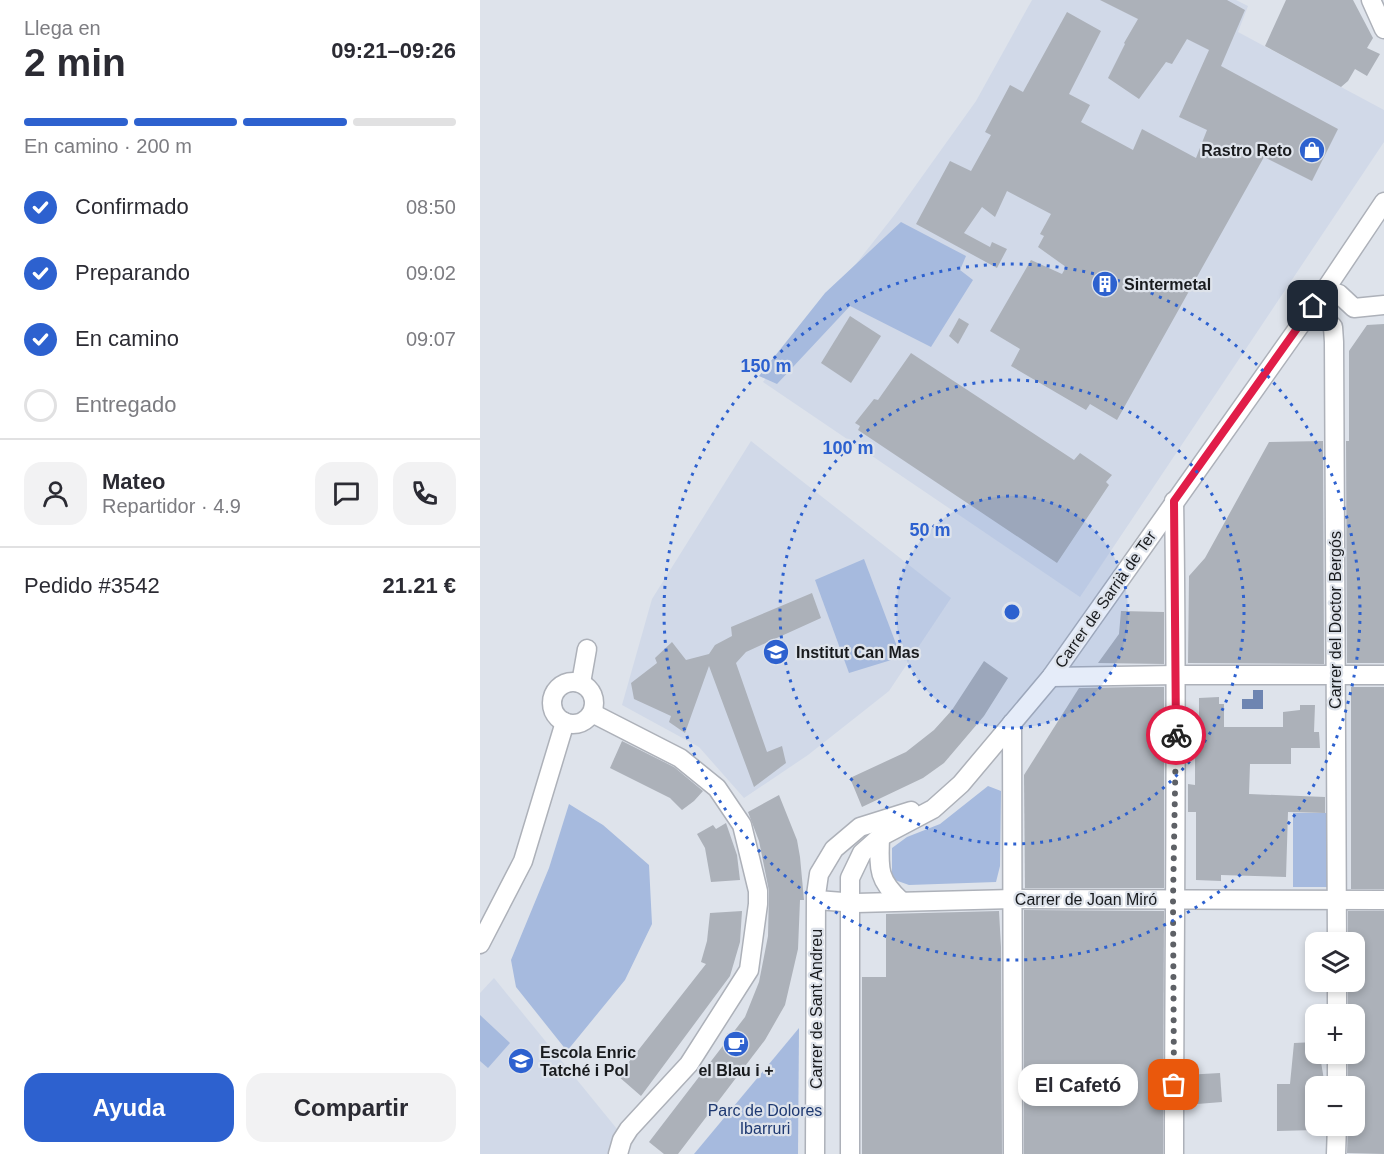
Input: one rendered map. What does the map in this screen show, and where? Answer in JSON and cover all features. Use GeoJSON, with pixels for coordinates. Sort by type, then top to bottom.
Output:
{"type":"FeatureCollection","features":[{"type":"Feature","properties":{"kind":"street"},"geometry":{"type":"LineString","coordinates":[[1371,0],[1384,29]]}},
{"type":"Feature","properties":{"kind":"street","name":"Carrer de Sarrià de Ter"},"geometry":{"type":"LineString","coordinates":[[849,903],[850,878],[862,853],[880,837],[933,809],[961,784],[1051,677],[1325,290],[1384,202]]}},
{"type":"Feature","properties":{"kind":"street"},"geometry":{"type":"LineString","coordinates":[[1325,290],[1340,294],[1354,308],[1384,305]]}},
{"type":"Feature","properties":{"kind":"street","name":"Carrer del Doctor Bergós"},"geometry":{"type":"LineString","coordinates":[[1313,306],[1333,327],[1334,334],[1337,932]]}},
{"type":"Feature","properties":{"kind":"street"},"geometry":{"type":"LineString","coordinates":[[1174,501],[1177,675],[1173,900],[1174,1154]]}},
{"type":"Feature","properties":{"kind":"street"},"geometry":{"type":"LineString","coordinates":[[581,683],[587,650]]}},
{"type":"Feature","properties":{"kind":"street"},"geometry":{"type":"LineString","coordinates":[[1051,677],[1384,675]]}},
{"type":"Feature","properties":{"kind":"street"},"geometry":{"type":"LineString","coordinates":[[569,682],[581,683],[591,693],[594,706],[592,713],[583,722],[577,724],[565,722],[559,718],[552,706],[558,688],[569,682]]}},
{"type":"Feature","properties":{"kind":"street"},"geometry":{"type":"LineString","coordinates":[[592,713],[680,758],[717,788],[742,825],[758,891],[749,970],[689,1064],[621,1140],[618,1154]]}},
{"type":"Feature","properties":{"kind":"street"},"geometry":{"type":"LineString","coordinates":[[480,944],[523,861],[565,722]]}},
{"type":"Feature","properties":{"kind":"street"},"geometry":{"type":"LineString","coordinates":[[1012,723],[1013,1154]]}},
{"type":"Feature","properties":{"kind":"street","name":"Carrer de Sarrià de Ter"},"geometry":{"type":"LineString","coordinates":[[821,900],[819,874],[834,849],[860,827],[908,813],[961,784]]}},
{"type":"Feature","properties":{"kind":"street"},"geometry":{"type":"LineString","coordinates":[[880,837],[879,871],[890,890],[902,901]]}},
{"type":"Feature","properties":{"kind":"street","name":"Carrer de Joan Miró"},"geometry":{"type":"LineString","coordinates":[[821,900],[849,903],[1014,899],[1384,900]]}},
{"type":"Feature","properties":{"kind":"street","name":"Carrer de Sant Andreu"},"geometry":{"type":"LineString","coordinates":[[815,1154],[821,900]]}},
{"type":"Feature","properties":{"kind":"street","name":"Carrer de Sant Andreu"},"geometry":{"type":"LineString","coordinates":[[849,903],[850,1154]]}},
{"type":"Feature","properties":{"kind":"street"},"geometry":{"type":"LineString","coordinates":[[1336,1136],[1336,1154]]}},
{"type":"Feature","properties":{"kind":"shaded area"},"geometry":{"type":"Polygon","coordinates":[[[1032,0],[1236,0],[1248,6],[1238,32],[1384,110],[1384,142],[1080,597],[763,382],[896,213],[976,101],[1032,0]]]}},
{"type":"Feature","properties":{"kind":"shaded area","name":"Institut Can Mas"},"geometry":{"type":"Polygon","coordinates":[[[751,441],[951,598],[889,691],[808,755],[744,798],[699,747],[622,705],[652,599],[751,441]]]}},
{"type":"Feature","properties":{"kind":"shaded area"},"geometry":{"type":"Polygon","coordinates":[[[1253,690],[1263,690],[1263,709],[1242,709],[1242,699],[1253,699],[1253,690]]]}},
{"type":"Feature","properties":{"kind":"shaded area","name":"Escola Enric Tatché i Pol"},"geometry":{"type":"Polygon","coordinates":[[[494,978],[617,1129],[608,1154],[480,1154],[480,993],[494,978]]]}},
{"type":"Feature","properties":{"kind":"green space"},"geometry":{"type":"Polygon","coordinates":[[[901,222],[966,256],[960,270],[973,280],[931,347],[850,306],[777,384],[759,376],[825,293],[901,222]]]}},
{"type":"Feature","properties":{"kind":"green space"},"geometry":{"type":"Polygon","coordinates":[[[864,559],[901,657],[849,673],[815,580],[864,559]]]}},
{"type":"Feature","properties":{"kind":"green space"},"geometry":{"type":"Polygon","coordinates":[[[988,786],[1001,791],[1000,866],[996,882],[909,885],[892,879],[892,848],[907,837],[940,824],[988,786]]]}},
{"type":"Feature","properties":{"kind":"green space"},"geometry":{"type":"Polygon","coordinates":[[[569,804],[603,825],[649,865],[652,924],[625,980],[567,1051],[516,987],[511,960],[549,868],[569,804]]]}},
{"type":"Feature","properties":{"kind":"green space"},"geometry":{"type":"Polygon","coordinates":[[[1293,813],[1327,813],[1327,887],[1293,887],[1293,813]]]}},
{"type":"Feature","properties":{"kind":"green space"},"geometry":{"type":"Polygon","coordinates":[[[480,1015],[510,1043],[488,1068],[480,1061],[480,1015]]]}},
{"type":"Feature","properties":{"kind":"green space","name":"Parc de Dolores Ibarruri"},"geometry":{"type":"Polygon","coordinates":[[[799,1028],[798,1154],[694,1154],[799,1028]]]}},
{"type":"Feature","properties":{"kind":"building"},"geometry":{"type":"Polygon","coordinates":[[[1100,0],[1227,0],[1245,10],[1221,66],[1338,129],[1312,181],[1264,157],[1117,420],[1090,404],[1086,410],[1011,366],[1020,349],[990,331],[1031,260],[1062,274],[1066,267],[1038,247],[1044,236],[1040,234],[1051,214],[1007,191],[995,217],[982,207],[964,233],[990,247],[992,242],[1007,249],[997,268],[916,224],[950,161],[971,171],[991,135],[985,132],[1010,85],[1023,92],[1067,12],[1101,31],[1069,94],[1090,105],[1081,122],[1133,150],[1142,129],[1196,158],[1207,130],[1179,117],[1209,50],[1187,39],[1172,64],[1166,62],[1139,99],[1108,78],[1138,19],[1100,0]]]}},
{"type":"Feature","properties":{"kind":"building"},"geometry":{"type":"Polygon","coordinates":[[[1286,0],[1353,0],[1373,38],[1367,48],[1380,54],[1367,76],[1355,69],[1348,81],[1341,87],[1265,46],[1286,0]]]}},
{"type":"Feature","properties":{"kind":"building"},"geometry":{"type":"Polygon","coordinates":[[[850,316],[881,336],[851,383],[821,363],[850,316]]]}},
{"type":"Feature","properties":{"kind":"building"},"geometry":{"type":"Polygon","coordinates":[[[959,318],[969,324],[958,344],[949,336],[959,318]]]}},
{"type":"Feature","properties":{"kind":"building"},"geometry":{"type":"Polygon","coordinates":[[[1384,324],[1384,663],[1347,663],[1346,441],[1349,441],[1349,351],[1367,325],[1384,324]]]}},
{"type":"Feature","properties":{"kind":"building"},"geometry":{"type":"Polygon","coordinates":[[[911,353],[1074,460],[1080,453],[1112,475],[1106,482],[1109,485],[1057,563],[858,430],[860,426],[855,423],[874,399],[878,400],[911,353]]]}},
{"type":"Feature","properties":{"kind":"building"},"geometry":{"type":"Polygon","coordinates":[[[1323,441],[1324,664],[1188,663],[1189,576],[1205,558],[1269,442],[1323,441]]]}},
{"type":"Feature","properties":{"kind":"building"},"geometry":{"type":"Polygon","coordinates":[[[812,593],[821,618],[746,652],[736,663],[767,752],[782,746],[786,763],[754,787],[709,666],[685,733],[669,722],[671,716],[634,699],[631,683],[657,663],[655,658],[672,642],[686,660],[709,654],[715,645],[732,636],[731,627],[812,593]]]}},
{"type":"Feature","properties":{"kind":"building"},"geometry":{"type":"Polygon","coordinates":[[[1121,611],[1164,612],[1164,664],[1098,663],[1119,634],[1121,611]]]}},
{"type":"Feature","properties":{"kind":"building"},"geometry":{"type":"Polygon","coordinates":[[[984,661],[1008,678],[984,716],[944,763],[923,778],[862,807],[850,778],[906,752],[934,730],[952,710],[984,661]]]}},
{"type":"Feature","properties":{"kind":"building"},"geometry":{"type":"Polygon","coordinates":[[[1164,687],[1164,888],[1025,888],[1024,775],[1079,688],[1164,687]]]}},
{"type":"Feature","properties":{"kind":"building"},"geometry":{"type":"Polygon","coordinates":[[[1351,687],[1384,687],[1384,889],[1351,889],[1351,687]]]}},
{"type":"Feature","properties":{"kind":"building"},"geometry":{"type":"Polygon","coordinates":[[[1219,697],[1219,704],[1224,704],[1224,727],[1283,727],[1283,712],[1300,710],[1300,705],[1315,705],[1314,732],[1319,732],[1320,748],[1291,748],[1291,764],[1250,764],[1249,794],[1325,797],[1325,813],[1288,812],[1286,877],[1221,875],[1221,881],[1196,880],[1196,812],[1188,812],[1188,784],[1195,785],[1195,731],[1199,731],[1199,698],[1219,697]]]}},
{"type":"Feature","properties":{"kind":"building"},"geometry":{"type":"Polygon","coordinates":[[[622,741],[674,767],[703,791],[682,810],[670,798],[610,768],[622,741]]]}},
{"type":"Feature","properties":{"kind":"building"},"geometry":{"type":"Polygon","coordinates":[[[779,795],[797,840],[804,900],[800,900],[798,949],[785,1005],[765,1040],[678,1154],[664,1154],[649,1142],[745,1017],[759,982],[768,936],[769,891],[759,841],[748,812],[779,795]]]}},
{"type":"Feature","properties":{"kind":"building"},"geometry":{"type":"Polygon","coordinates":[[[726,823],[737,855],[740,880],[711,882],[705,848],[697,834],[713,825],[716,829],[726,823]]]}},
{"type":"Feature","properties":{"kind":"building"},"geometry":{"type":"Polygon","coordinates":[[[1024,910],[1164,911],[1163,1154],[1024,1154],[1024,910]]]}},
{"type":"Feature","properties":{"kind":"building"},"geometry":{"type":"Polygon","coordinates":[[[742,911],[740,942],[730,976],[641,1096],[618,1076],[706,964],[701,962],[707,941],[710,913],[742,911]]]}},
{"type":"Feature","properties":{"kind":"building"},"geometry":{"type":"Polygon","coordinates":[[[999,911],[1002,1154],[862,1154],[862,977],[886,977],[886,914],[999,911]]]}},
{"type":"Feature","properties":{"kind":"building"},"geometry":{"type":"Polygon","coordinates":[[[1348,911],[1384,911],[1384,1154],[1347,1153],[1348,1136],[1365,1136],[1365,1076],[1348,1076],[1348,1064],[1365,1064],[1365,1004],[1348,1004],[1348,992],[1365,992],[1365,932],[1348,932],[1348,911]]]}},
{"type":"Feature","properties":{"kind":"building"},"geometry":{"type":"Polygon","coordinates":[[[1305,1042],[1305,1064],[1321,1064],[1323,1076],[1305,1076],[1305,1130],[1277,1131],[1277,1084],[1290,1084],[1294,1043],[1305,1042]]]}},
{"type":"Feature","properties":{"kind":"building"},"geometry":{"type":"Polygon","coordinates":[[[1220,1073],[1222,1102],[1185,1105],[1185,1075],[1220,1073]]]}},
{"type":"Feature","properties":{"kind":"way so far"},"geometry":{"type":"LineString","coordinates":[[1174,1085],[1173,900],[1176,735]]}},
{"type":"Feature","properties":{"kind":"place","name":"Rastro Reto"},"geometry":{"type":"Point","coordinates":[1312,150]}},
{"type":"Feature","properties":{"kind":"place","name":"Sintermetal"},"geometry":{"type":"Point","coordinates":[1105,284]}},
{"type":"Feature","properties":{"kind":"place","name":"Institut Can Mas"},"geometry":{"type":"Point","coordinates":[776,652]}},
{"type":"Feature","properties":{"kind":"place","name":"el Blau i +"},"geometry":{"type":"Point","coordinates":[736,1044]}},
{"type":"Feature","properties":{"kind":"place","name":"Escola Enric Tatché i Pol"},"geometry":{"type":"Point","coordinates":[521,1061]}},
{"type":"Feature","properties":{"kind":"place","name":"El Cafetó"},"geometry":{"type":"Point","coordinates":[1174,1085]}},
{"type":"Feature","properties":{"kind":"route"},"geometry":{"type":"LineString","coordinates":[[1176,735],[1174,501],[1313,306]]}}]}
